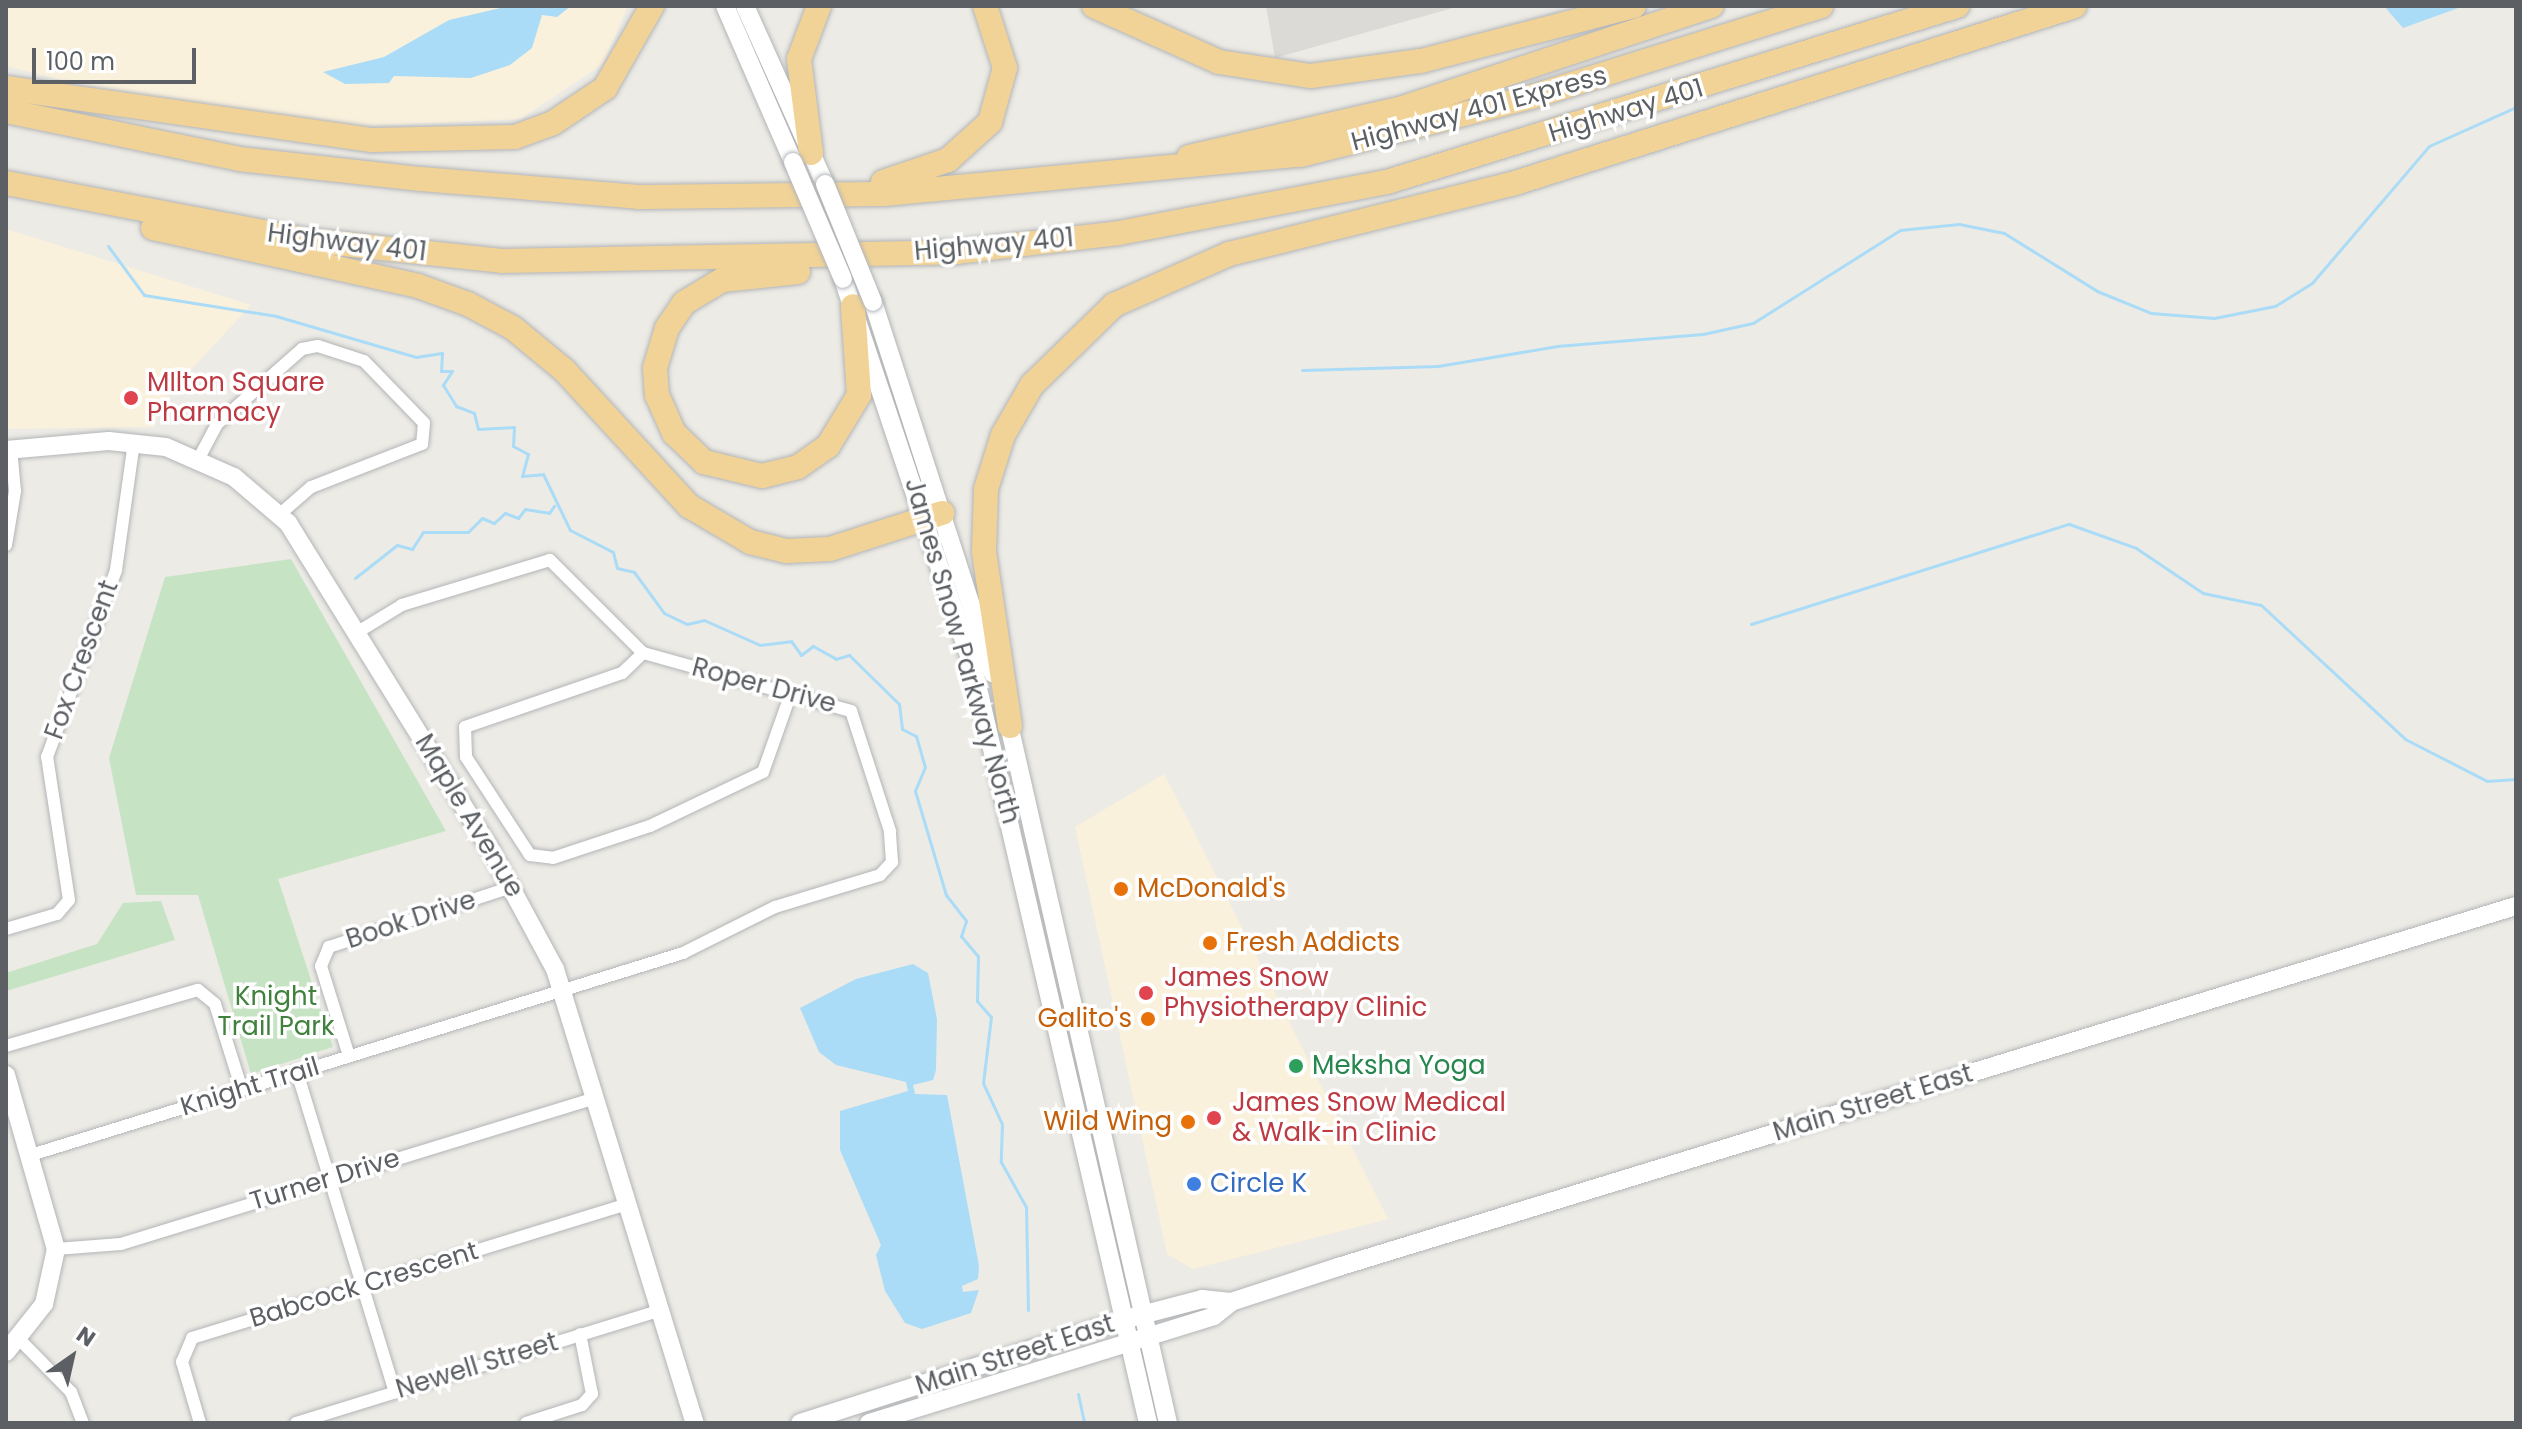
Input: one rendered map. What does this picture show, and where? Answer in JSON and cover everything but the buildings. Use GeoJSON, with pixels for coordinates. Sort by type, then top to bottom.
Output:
{"type":"FeatureCollection","features":[{"type":"Feature","properties":{"kind":"highway"},"geometry":{"type":"LineString","coordinates":[[6,88],[372,140],[515,137],[553,123],[605,88],[652,6]]}},
{"type":"Feature","properties":{"kind":"highway"},"geometry":{"type":"LineString","coordinates":[[802,157],[799,59],[819,6]]}},
{"type":"Feature","properties":{"kind":"highway"},"geometry":{"type":"LineString","coordinates":[[750,196],[876,183],[917,174],[967,147],[995,112],[1004,80],[1003,46],[985,6]]}},
{"type":"Feature","properties":{"kind":"highway"},"geometry":{"type":"LineString","coordinates":[[1094,6],[1219,62],[1311,76],[1421,61],[1634,6]]}},
{"type":"Feature","properties":{"kind":"highway"},"geometry":{"type":"LineString","coordinates":[[6,111],[239,159],[638,197],[750,196],[1129,176],[1403,108],[1712,6]]}},
{"type":"Feature","properties":{"kind":"highway","name":"Highway 401 Express"},"geometry":{"type":"LineString","coordinates":[[1129,176],[1316,152],[1531,97],[1821,6]]}},
{"type":"Feature","properties":{"kind":"highway","name":"Highway 401"},"geometry":{"type":"LineString","coordinates":[[6,183],[44,195],[306,240],[502,261],[877,254],[1119,233],[1387,182],[1957,6]]}},
{"type":"Feature","properties":{"kind":"highway"},"geometry":{"type":"LineString","coordinates":[[1010,726],[984,552],[986,489],[1003,435],[1032,385],[1114,305],[1229,254],[1512,184],[2075,6]]}},
{"type":"Feature","properties":{"kind":"highway"},"geometry":{"type":"LineString","coordinates":[[44,195],[468,304],[513,328],[564,370],[689,506],[750,542],[787,551],[830,549],[934,516]]}},
{"type":"Feature","properties":{"kind":"highway"},"geometry":{"type":"LineString","coordinates":[[863,304],[859,395],[843,429],[819,455],[786,472],[743,475],[704,462],[674,433],[657,395],[655,368],[667,328],[684,303],[737,276],[799,272],[877,254]]}},
{"type":"Feature","properties":{"kind":"main road","name":"James Snow Parkway North"},"geometry":{"type":"LineString","coordinates":[[725,6],[802,157],[825,184],[934,516],[1010,726],[1147,1308],[1168,1423]]}},
{"type":"Feature","properties":{"kind":"main road","name":"James Snow Parkway North"},"geometry":{"type":"LineString","coordinates":[[745,6],[802,157],[843,279],[863,304]]}},
{"type":"Feature","properties":{"kind":"main road","name":"Maple Avenue"},"geometry":{"type":"LineString","coordinates":[[8,450],[134,442],[199,458],[280,514],[358,632],[512,887],[561,990],[623,1205],[695,1423]]}},
{"type":"Feature","properties":{"kind":"main road","name":"James Snow Parkway North"},"geometry":{"type":"LineString","coordinates":[[934,516],[1011,811],[1148,1423]]}},
{"type":"Feature","properties":{"kind":"main road","name":"Main Street East"},"geometry":{"type":"LineString","coordinates":[[869,1423],[1214,1316],[1231,1302],[2516,906]]}},
{"type":"Feature","properties":{"kind":"main road"},"geometry":{"type":"LineString","coordinates":[[6,1075],[56,1249],[48,1295],[13,1346]]}},
{"type":"Feature","properties":{"kind":"main road","name":"Main Street East"},"geometry":{"type":"LineString","coordinates":[[800,1423],[1126,1319],[1147,1308],[1202,1299],[1231,1302]]}},
{"type":"Feature","properties":{"kind":"street"},"geometry":{"type":"LineString","coordinates":[[199,458],[217,424],[302,349],[318,346],[364,361],[424,423],[422,444],[311,487],[280,514]]}},
{"type":"Feature","properties":{"kind":"street","name":"Fox Crescent"},"geometry":{"type":"LineString","coordinates":[[6,929],[57,914],[69,900],[47,757],[116,570],[134,442]]}},
{"type":"Feature","properties":{"kind":"street"},"geometry":{"type":"LineString","coordinates":[[6,545],[15,491],[8,450]]}},
{"type":"Feature","properties":{"kind":"street","name":"Roper Drive"},"geometry":{"type":"LineString","coordinates":[[358,632],[402,605],[550,560],[643,653],[791,693],[856,716],[894,852],[885,872],[775,907],[706,945],[561,990]]}},
{"type":"Feature","properties":{"kind":"street"},"geometry":{"type":"LineString","coordinates":[[643,653],[622,673],[465,727],[466,757],[530,855],[553,858],[650,826],[763,772],[791,693]]}},
{"type":"Feature","properties":{"kind":"street","name":"Book Drive"},"geometry":{"type":"LineString","coordinates":[[349,1056],[321,966],[329,947],[512,887]]}},
{"type":"Feature","properties":{"kind":"street"},"geometry":{"type":"LineString","coordinates":[[6,1046],[198,990],[215,1004],[242,1090]]}},
{"type":"Feature","properties":{"kind":"street","name":"Knight Trail"},"geometry":{"type":"LineString","coordinates":[[31,1155],[561,990]]}},
{"type":"Feature","properties":{"kind":"street"},"geometry":{"type":"LineString","coordinates":[[297,1072],[395,1392]]}},
{"type":"Feature","properties":{"kind":"street","name":"Turner Drive"},"geometry":{"type":"LineString","coordinates":[[56,1249],[114,1246],[592,1099]]}},
{"type":"Feature","properties":{"kind":"street","name":"Babcock Crescent"},"geometry":{"type":"LineString","coordinates":[[200,1423],[182,1362],[192,1338],[623,1205]]}},
{"type":"Feature","properties":{"kind":"street","name":"Newell Street"},"geometry":{"type":"LineString","coordinates":[[296,1423],[658,1311]]}},
{"type":"Feature","properties":{"kind":"street"},"geometry":{"type":"LineString","coordinates":[[526,1423],[582,1405],[592,1394],[580,1334]]}},
{"type":"Feature","properties":{"kind":"street"},"geometry":{"type":"LineString","coordinates":[[13,1346],[71,1392],[83,1423]]}},
{"type":"Feature","properties":{"kind":"shaded area"},"geometry":{"type":"Polygon","coordinates":[[[6,6],[628,6],[603,64],[520,119],[315,128],[188,111],[6,66],[6,6]]]}},
{"type":"Feature","properties":{"kind":"shaded area"},"geometry":{"type":"Polygon","coordinates":[[[1266,6],[1460,6],[1275,58],[1266,6]]]}},
{"type":"Feature","properties":{"kind":"shaded area"},"geometry":{"type":"Polygon","coordinates":[[[6,229],[251,305],[162,401],[154,427],[6,429],[6,229]]]}},
{"type":"Feature","properties":{"kind":"shaded area"},"geometry":{"type":"Polygon","coordinates":[[[1164,774],[1388,1219],[1193,1269],[1167,1254],[1075,827],[1164,774]]]}},
{"type":"Feature","properties":{"kind":"green space","name":"Knight Trail Park"},"geometry":{"type":"Polygon","coordinates":[[[291,559],[446,831],[278,879],[333,1047],[251,1074],[198,895],[136,895],[109,758],[165,577],[291,559]]]}},
{"type":"Feature","properties":{"kind":"green space"},"geometry":{"type":"Polygon","coordinates":[[[161,901],[175,940],[6,991],[6,973],[97,944],[123,903],[161,901]]]}},
{"type":"Feature","properties":{"kind":"water"},"geometry":{"type":"Polygon","coordinates":[[[509,6],[571,6],[557,17],[542,15],[532,48],[510,65],[471,78],[394,76],[389,83],[345,84],[323,72],[384,57],[449,20],[509,6]]]}},
{"type":"Feature","properties":{"kind":"water"},"geometry":{"type":"Polygon","coordinates":[[[2384,6],[2464,6],[2403,28],[2384,6]]]}},
{"type":"Feature","properties":{"kind":"water"},"geometry":{"type":"Polygon","coordinates":[[[913,964],[928,973],[937,1019],[933,1080],[913,1085],[915,1094],[947,1095],[979,1266],[978,1279],[962,1286],[963,1292],[979,1290],[971,1313],[922,1329],[905,1323],[885,1291],[876,1255],[881,1245],[840,1150],[840,1111],[908,1091],[906,1082],[836,1065],[819,1052],[800,1008],[856,979],[913,964]]]}},
{"type":"Feature","properties":{"kind":"waterway"},"geometry":{"type":"LineString","coordinates":[[1302,370],[1438,366],[1557,346],[1703,334],[1753,323],[1900,230],[1959,224],[2004,233],[2097,291],[2151,313],[2214,318],[2275,306],[2312,283],[2429,146],[2516,107]]}},
{"type":"Feature","properties":{"kind":"waterway"},"geometry":{"type":"LineString","coordinates":[[108,246],[144,295],[276,316],[416,357],[442,353],[441,371],[452,371],[443,385],[456,406],[474,413],[478,429],[514,427],[513,446],[528,454],[522,476],[543,474],[570,530],[613,552],[617,568],[634,572],[664,613],[687,624],[704,620],[760,645],[791,641],[801,655],[813,646],[836,659],[849,655],[899,704],[902,729],[916,736],[925,767],[915,791],[946,895],[966,921],[961,936],[978,956],[977,1001],[991,1017],[983,1083],[1002,1124],[1001,1162],[1026,1207],[1028,1310]]}},
{"type":"Feature","properties":{"kind":"waterway"},"geometry":{"type":"LineString","coordinates":[[355,578],[397,545],[412,549],[423,532],[468,532],[482,518],[494,523],[505,513],[518,518],[525,509],[549,513],[554,506]]}},
{"type":"Feature","properties":{"kind":"waterway"},"geometry":{"type":"LineString","coordinates":[[1751,624],[2069,524],[2136,548],[2203,593],[2261,605],[2405,739],[2487,781],[2516,779]]}},
{"type":"Feature","properties":{"kind":"waterway"},"geometry":{"type":"LineString","coordinates":[[1078,1394],[1084,1423]]}},
{"type":"Feature","properties":{"kind":"place","name":"MIlton Square Pharmacy"},"geometry":{"type":"Point","coordinates":[131,398]}},
{"type":"Feature","properties":{"kind":"place","name":"McDonald's"},"geometry":{"type":"Point","coordinates":[1121,889]}},
{"type":"Feature","properties":{"kind":"place","name":"Fresh Addicts"},"geometry":{"type":"Point","coordinates":[1210,943]}},
{"type":"Feature","properties":{"kind":"place","name":"James Snow Physiotherapy Clinic"},"geometry":{"type":"Point","coordinates":[1146,993]}},
{"type":"Feature","properties":{"kind":"place","name":"Galito's"},"geometry":{"type":"Point","coordinates":[1148,1019]}},
{"type":"Feature","properties":{"kind":"place","name":"Meksha Yoga"},"geometry":{"type":"Point","coordinates":[1296,1066]}},
{"type":"Feature","properties":{"kind":"place","name":"James Snow Medical & Walk-in Clinic"},"geometry":{"type":"Point","coordinates":[1214,1118]}},
{"type":"Feature","properties":{"kind":"place","name":"Wild Wing"},"geometry":{"type":"Point","coordinates":[1188,1122]}},
{"type":"Feature","properties":{"kind":"place","name":"Circle K"},"geometry":{"type":"Point","coordinates":[1194,1184]}}]}
